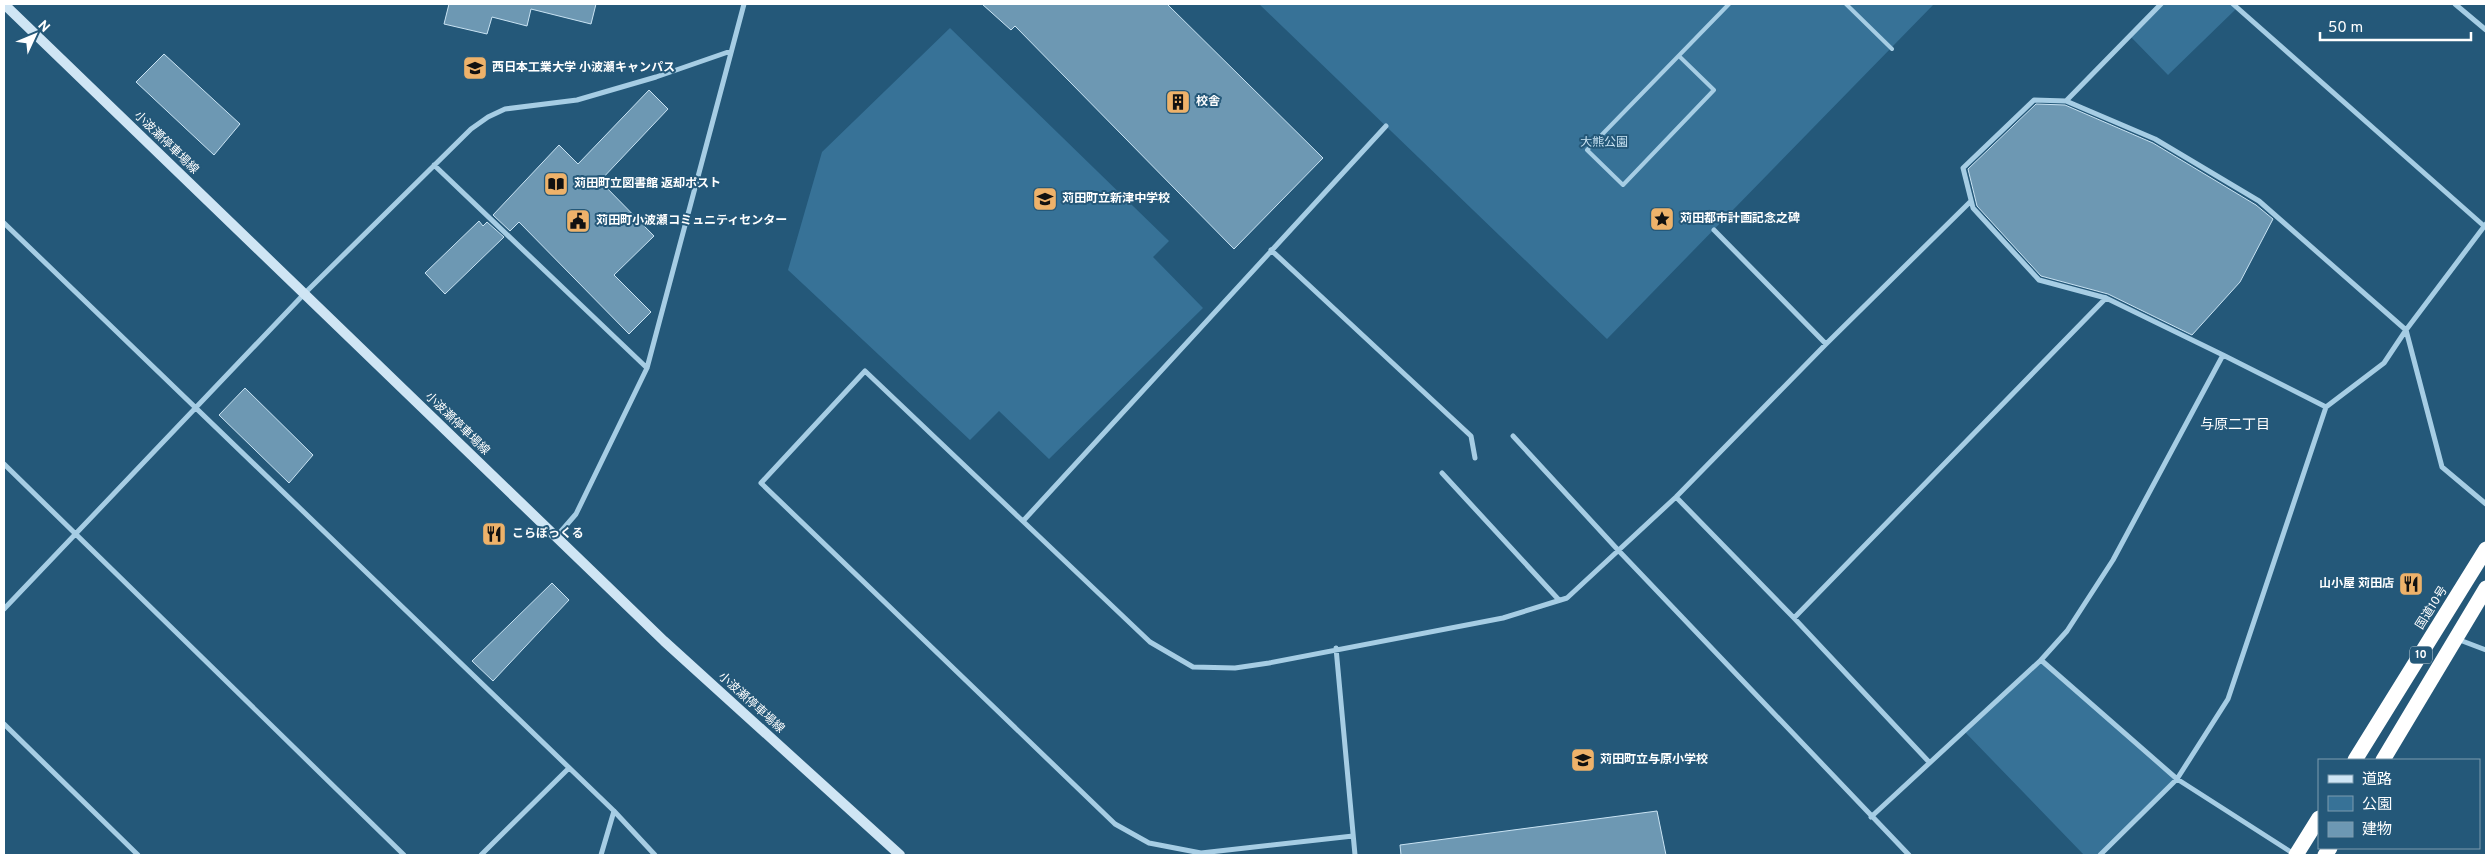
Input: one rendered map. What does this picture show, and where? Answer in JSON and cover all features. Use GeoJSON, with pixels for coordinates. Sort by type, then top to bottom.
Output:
{"type":"FeatureCollection","features":[{"type":"Feature","properties":{"kind":"highway","name":"国道10号"},"geometry":{"type":"LineString","coordinates":[[2356,759],[2486,549]]}},
{"type":"Feature","properties":{"kind":"highway","name":"10"},"geometry":{"type":"LineString","coordinates":[[2384,759],[2486,588]]}},
{"type":"Feature","properties":{"kind":"highway"},"geometry":{"type":"LineString","coordinates":[[2296,855],[2318,820]]}},
{"type":"Feature","properties":{"kind":"main road","name":"小波瀬停車場線"},"geometry":{"type":"LineString","coordinates":[[4,4],[664,641],[900,855]]}},
{"type":"Feature","properties":{"kind":"street"},"geometry":{"type":"LineString","coordinates":[[556,537],[576,514],[647,368],[744,4]]}},
{"type":"Feature","properties":{"kind":"street"},"geometry":{"type":"LineString","coordinates":[[2066,101],[2161,4]]}},
{"type":"Feature","properties":{"kind":"street"},"geometry":{"type":"LineString","coordinates":[[2100,855],[2177,779],[2228,699],[2326,407],[2384,363],[2406,330],[2485,225],[2233,4]]}},
{"type":"Feature","properties":{"kind":"street"},"geometry":{"type":"LineString","coordinates":[[2455,4],[2486,30]]}},
{"type":"Feature","properties":{"kind":"street"},"geometry":{"type":"LineString","coordinates":[[4,609],[305,293],[471,129],[488,117],[506,109],[576,100],[656,77],[730,51]]}},
{"type":"Feature","properties":{"kind":"street"},"geometry":{"type":"LineString","coordinates":[[2326,407],[2106,298],[2039,280],[1973,208],[1963,168],[2034,100],[2066,101],[2156,139],[2259,201],[2406,330],[2442,467],[2486,504]]}},
{"type":"Feature","properties":{"kind":"street"},"geometry":{"type":"LineString","coordinates":[[1024,520],[1386,126]]}},
{"type":"Feature","properties":{"kind":"street"},"geometry":{"type":"LineString","coordinates":[[434,166],[647,368]]}},
{"type":"Feature","properties":{"kind":"street"},"geometry":{"type":"LineString","coordinates":[[1353,836],[1201,853],[1149,843],[1115,824],[761,483],[865,370],[1150,642],[1193,667],[1235,668],[1503,618],[1567,598],[1676,497],[1826,344],[1971,201]]}},
{"type":"Feature","properties":{"kind":"street"},"geometry":{"type":"LineString","coordinates":[[4,223],[614,811],[655,855]]}},
{"type":"Feature","properties":{"kind":"street"},"geometry":{"type":"LineString","coordinates":[[1714,230],[1826,344]]}},
{"type":"Feature","properties":{"kind":"street"},"geometry":{"type":"LineString","coordinates":[[1271,250],[1471,436],[1475,458]]}},
{"type":"Feature","properties":{"kind":"street"},"geometry":{"type":"LineString","coordinates":[[1794,618],[2106,298]]}},
{"type":"Feature","properties":{"kind":"street"},"geometry":{"type":"LineString","coordinates":[[1871,817],[2041,660],[2067,631],[2113,560],[2223,355]]}},
{"type":"Feature","properties":{"kind":"street"},"geometry":{"type":"LineString","coordinates":[[1513,436],[1618,550],[1909,855]]}},
{"type":"Feature","properties":{"kind":"street"},"geometry":{"type":"LineString","coordinates":[[4,464],[404,855]]}},
{"type":"Feature","properties":{"kind":"street"},"geometry":{"type":"LineString","coordinates":[[1442,473],[1559,600]]}},
{"type":"Feature","properties":{"kind":"street"},"geometry":{"type":"LineString","coordinates":[[1676,497],[1794,618],[1929,762]]}},
{"type":"Feature","properties":{"kind":"street"},"geometry":{"type":"LineString","coordinates":[[2457,639],[2486,650]]}},
{"type":"Feature","properties":{"kind":"street"},"geometry":{"type":"LineString","coordinates":[[1336,648],[1355,855]]}},
{"type":"Feature","properties":{"kind":"street"},"geometry":{"type":"LineString","coordinates":[[2041,660],[2177,779],[2296,855]]}},
{"type":"Feature","properties":{"kind":"street"},"geometry":{"type":"LineString","coordinates":[[4,724],[138,855]]}},
{"type":"Feature","properties":{"kind":"street"},"geometry":{"type":"LineString","coordinates":[[481,855],[569,768]]}},
{"type":"Feature","properties":{"kind":"street"},"geometry":{"type":"LineString","coordinates":[[601,855],[614,811]]}},
{"type":"Feature","properties":{"kind":"lane"},"geometry":{"type":"LineString","coordinates":[[1679,56],[1714,90],[1623,185],[1587,150],[1729,4]]}},
{"type":"Feature","properties":{"kind":"lane"},"geometry":{"type":"LineString","coordinates":[[1846,4],[1892,49]]}},
{"type":"Feature","properties":{"kind":"green space","name":"大熊公園"},"geometry":{"type":"Polygon","coordinates":[[[1259,4],[1934,4],[1607,339],[1259,4]]]}},
{"type":"Feature","properties":{"kind":"green space"},"geometry":{"type":"Polygon","coordinates":[[[2161,4],[2233,4],[2237,8],[2168,75],[2130,36],[2161,4]]]}},
{"type":"Feature","properties":{"kind":"green space"},"geometry":{"type":"Polygon","coordinates":[[[950,28],[1169,241],[1153,257],[1203,308],[1049,459],[999,411],[970,440],[788,270],[822,152],[950,28]]]}},
{"type":"Feature","properties":{"kind":"green space"},"geometry":{"type":"Polygon","coordinates":[[[2041,660],[2177,779],[2100,855],[2084,855],[1963,730],[2041,660]]]}},
{"type":"Feature","properties":{"kind":"building"},"geometry":{"type":"Polygon","coordinates":[[[449,4],[596,4],[591,24],[531,9],[527,26],[492,17],[487,34],[444,24],[449,4]]]}},
{"type":"Feature","properties":{"kind":"building","name":"校舎"},"geometry":{"type":"Polygon","coordinates":[[[982,4],[1167,4],[1323,158],[1234,249],[1015,26],[1011,30],[982,4]]]}},
{"type":"Feature","properties":{"kind":"building"},"geometry":{"type":"Polygon","coordinates":[[[164,54],[240,124],[214,155],[136,82],[164,54]]]}},
{"type":"Feature","properties":{"kind":"building","name":"苅田町小波瀬コミュニティセンター"},"geometry":{"type":"Polygon","coordinates":[[[649,90],[668,109],[600,181],[654,236],[614,275],[651,312],[629,334],[519,222],[510,231],[493,215],[559,145],[578,164],[649,90]]]}},
{"type":"Feature","properties":{"kind":"building"},"geometry":{"type":"Polygon","coordinates":[[[2036,104],[2065,105],[2153,143],[2256,205],[2273,219],[2240,282],[2192,335],[2108,294],[2041,276],[1977,206],[1968,169],[2036,104]]]}},
{"type":"Feature","properties":{"kind":"building"},"geometry":{"type":"Polygon","coordinates":[[[479,221],[483,226],[487,222],[504,237],[445,294],[425,273],[479,221]]]}},
{"type":"Feature","properties":{"kind":"building"},"geometry":{"type":"Polygon","coordinates":[[[245,388],[313,455],[289,483],[219,415],[245,388]]]}},
{"type":"Feature","properties":{"kind":"building"},"geometry":{"type":"Polygon","coordinates":[[[552,583],[569,600],[493,681],[472,661],[552,583]]]}},
{"type":"Feature","properties":{"kind":"building"},"geometry":{"type":"Polygon","coordinates":[[[1657,811],[1666,855],[1401,855],[1400,845],[1657,811]]]}},
{"type":"Feature","properties":{"kind":"place","name":"西日本工業大学 小波瀬キャンパス"},"geometry":{"type":"Point","coordinates":[475,68]}},
{"type":"Feature","properties":{"kind":"place","name":"校舎"},"geometry":{"type":"Point","coordinates":[1178,102]}},
{"type":"Feature","properties":{"kind":"place","name":"苅田町立図書館 返却ポスト"},"geometry":{"type":"Point","coordinates":[556,184]}},
{"type":"Feature","properties":{"kind":"place","name":"苅田町立新津中学校"},"geometry":{"type":"Point","coordinates":[1045,199]}},
{"type":"Feature","properties":{"kind":"place","name":"苅田都市計画記念之碑"},"geometry":{"type":"Point","coordinates":[1662,219]}},
{"type":"Feature","properties":{"kind":"place","name":"苅田町小波瀬コミュニティセンター"},"geometry":{"type":"Point","coordinates":[578,221]}},
{"type":"Feature","properties":{"kind":"place","name":"こらぼっくる"},"geometry":{"type":"Point","coordinates":[494,534]}},
{"type":"Feature","properties":{"kind":"place","name":"山小屋 苅田店"},"geometry":{"type":"Point","coordinates":[2411,584]}},
{"type":"Feature","properties":{"kind":"place","name":"苅田町立与原小学校"},"geometry":{"type":"Point","coordinates":[1583,760]}},
{"type":"Feature","properties":{"kind":"district","name":"与原二丁目"},"geometry":{"type":"Point","coordinates":[2235,425]}}]}
